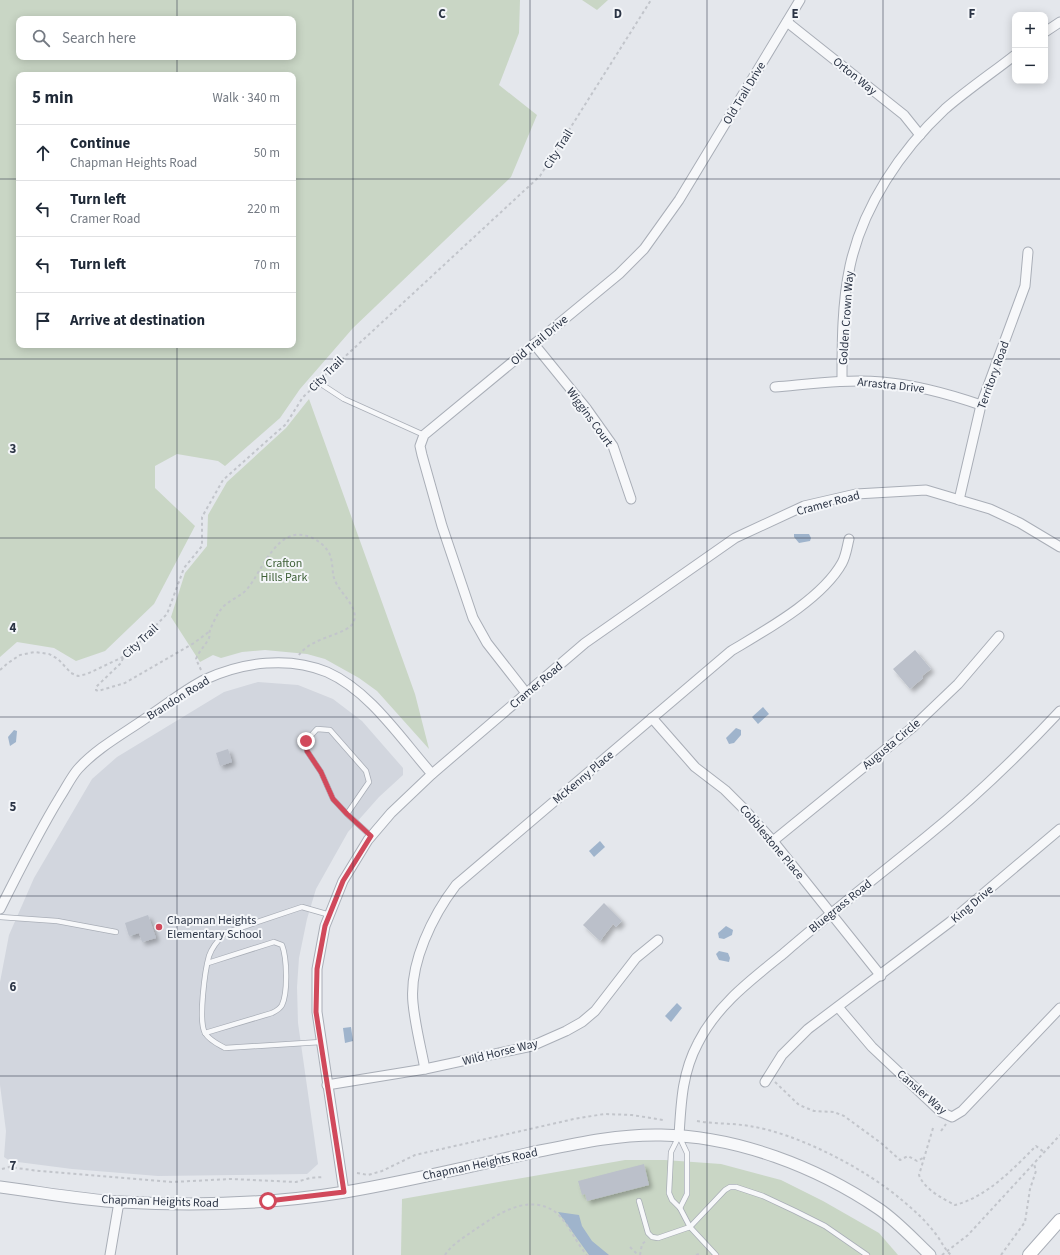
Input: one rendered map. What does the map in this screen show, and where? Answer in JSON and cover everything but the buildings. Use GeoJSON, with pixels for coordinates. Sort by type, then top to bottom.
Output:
{"type":"FeatureCollection","features":[{"type":"Feature","properties":{"kind":"main road"},"geometry":{"type":"LineString","coordinates":[[1028,1255],[1060,1220]]}},
{"type":"Feature","properties":{"kind":"street","name":"Old Trail Drive"},"geometry":{"type":"LineString","coordinates":[[424,435],[619,274],[644,249],[679,200],[800,0]]}},
{"type":"Feature","properties":{"kind":"street","name":"Orton Way"},"geometry":{"type":"LineString","coordinates":[[787,22],[904,115],[920,135]]}},
{"type":"Feature","properties":{"kind":"street"},"geometry":{"type":"LineString","coordinates":[[1048,30],[1060,22]]}},
{"type":"Feature","properties":{"kind":"street","name":"Golden Crown Way"},"geometry":{"type":"LineString","coordinates":[[842,381],[842,351],[846,295],[850,265],[865,221],[887,179],[920,135],[946,109],[1012,57]]}},
{"type":"Feature","properties":{"kind":"street","name":"Territory Road"},"geometry":{"type":"LineString","coordinates":[[959,500],[981,405],[1025,286],[1028,252]]}},
{"type":"Feature","properties":{"kind":"street","name":"Wiggins Court"},"geometry":{"type":"LineString","coordinates":[[534,344],[586,408],[612,446],[631,499]]}},
{"type":"Feature","properties":{"kind":"street","name":"Arrastra Drive"},"geometry":{"type":"LineString","coordinates":[[775,387],[842,381],[883,382],[937,391],[981,405]]}},
{"type":"Feature","properties":{"kind":"street"},"geometry":{"type":"LineString","coordinates":[[424,435],[420,446],[422,455],[442,526],[472,618],[486,643],[526,693]]}},
{"type":"Feature","properties":{"kind":"street","name":"Cramer Road"},"geometry":{"type":"LineString","coordinates":[[344,1192],[316,1012],[317,969],[325,926],[343,881],[371,836],[391,813],[432,774],[585,643],[735,538],[804,506],[856,494],[926,490],[990,509],[1020,523],[1060,547]]}},
{"type":"Feature","properties":{"kind":"street","name":"McKenny Place"},"geometry":{"type":"LineString","coordinates":[[425,1069],[413,1002],[416,963],[441,905],[456,885],[731,651],[767,629],[812,597],[832,578],[842,562],[849,539]]}},
{"type":"Feature","properties":{"kind":"street","name":"Augusta Circle"},"geometry":{"type":"LineString","coordinates":[[773,841],[913,727],[958,684],[999,636]]}},
{"type":"Feature","properties":{"kind":"street","name":"Brandon Road"},"geometry":{"type":"LineString","coordinates":[[0,909],[53,809],[78,770],[109,742],[205,679],[227,670],[252,664],[296,664],[326,672],[348,684],[368,701],[432,774]]}},
{"type":"Feature","properties":{"kind":"street","name":"Bluegrass Road"},"geometry":{"type":"LineString","coordinates":[[679,1136],[681,1090],[697,1043],[709,1024],[739,990],[830,913],[927,836],[1027,746],[1060,711]]}},
{"type":"Feature","properties":{"kind":"street","name":"Cobblestone Place"},"geometry":{"type":"LineString","coordinates":[[652,718],[695,767],[725,790],[773,841],[881,976]]}},
{"type":"Feature","properties":{"kind":"street","name":"King Drive"},"geometry":{"type":"LineString","coordinates":[[765,1082],[782,1055],[808,1029],[881,976],[950,922],[1060,829]]}},
{"type":"Feature","properties":{"kind":"street","name":"Wild Horse Way"},"geometry":{"type":"LineString","coordinates":[[327,1085],[425,1069],[532,1046],[582,1022],[595,1011],[636,958],[658,940]]}},
{"type":"Feature","properties":{"kind":"street","name":"Cansler Way"},"geometry":{"type":"LineString","coordinates":[[838,1007],[872,1046],[941,1112],[952,1117],[962,1111],[1060,1008]]}},
{"type":"Feature","properties":{"kind":"street","name":"Chapman Heights Road"},"geometry":{"type":"LineString","coordinates":[[0,1186],[119,1202],[188,1204],[268,1201],[344,1192],[584,1142],[651,1136],[679,1136],[729,1144],[781,1159],[830,1179],[882,1211],[930,1255]]}},
{"type":"Feature","properties":{"kind":"street"},"geometry":{"type":"LineString","coordinates":[[110,1255],[119,1202]]}},
{"type":"Feature","properties":{"kind":"lane"},"geometry":{"type":"LineString","coordinates":[[318,382],[344,399],[424,435]]}},
{"type":"Feature","properties":{"kind":"lane"},"geometry":{"type":"LineString","coordinates":[[347,814],[369,782],[366,771],[330,730],[317,729],[306,741],[307,751],[321,772],[333,799],[347,814],[371,836]]}},
{"type":"Feature","properties":{"kind":"lane"},"geometry":{"type":"LineString","coordinates":[[321,1042],[225,1048],[212,1042],[205,1033],[201,1016],[209,956],[216,942],[225,933],[302,907],[330,915]]}},
{"type":"Feature","properties":{"kind":"lane"},"geometry":{"type":"LineString","coordinates":[[0,917],[58,921],[116,932]]}},
{"type":"Feature","properties":{"kind":"lane"},"geometry":{"type":"LineString","coordinates":[[205,1033],[272,1013],[281,1008],[284,999],[286,955],[282,945],[274,942],[208,963]]}},
{"type":"Feature","properties":{"kind":"lane"},"geometry":{"type":"LineString","coordinates":[[679,1136],[671,1152],[669,1193],[672,1200],[680,1208],[690,1227],[716,1255]]}},
{"type":"Feature","properties":{"kind":"lane"},"geometry":{"type":"LineString","coordinates":[[679,1136],[687,1153],[687,1194],[680,1208]]}},
{"type":"Feature","properties":{"kind":"lane"},"geometry":{"type":"LineString","coordinates":[[640,1201],[648,1233],[652,1238],[658,1238],[690,1227],[725,1190],[730,1187],[736,1187],[763,1196],[825,1226],[867,1255]]}},
{"type":"Feature","properties":{"kind":"path","name":"City Trail"},"geometry":{"type":"LineString","coordinates":[[0,670],[20,655],[35,652],[49,654],[58,659],[71,673],[78,676],[87,674],[123,658],[167,614],[184,568],[202,546],[202,517],[223,480],[286,424],[303,398],[345,354],[540,176],[651,0]]}},
{"type":"Feature","properties":{"kind":"path"},"geometry":{"type":"LineString","coordinates":[[205,679],[196,659],[200,650],[209,638],[210,631],[222,608],[247,589],[276,546],[290,536],[303,534],[312,537],[327,549],[333,564],[336,583],[351,606],[354,614],[354,622],[348,630],[321,638],[303,649],[296,664]]}},
{"type":"Feature","properties":{"kind":"path"},"geometry":{"type":"LineString","coordinates":[[123,658],[121,664],[96,687],[96,690],[98,691],[125,684],[210,631]]}},
{"type":"Feature","properties":{"kind":"path"},"geometry":{"type":"LineString","coordinates":[[765,1082],[774,1080],[804,1107],[814,1111],[834,1112],[844,1116],[882,1143],[900,1160],[908,1156],[917,1161],[923,1158]]}},
{"type":"Feature","properties":{"kind":"path"},"geometry":{"type":"LineString","coordinates":[[357,1173],[368,1175],[382,1171],[415,1155],[574,1119],[604,1114],[632,1115],[663,1120]]}},
{"type":"Feature","properties":{"kind":"path"},"geometry":{"type":"LineString","coordinates":[[697,1121],[749,1126],[780,1133],[846,1163],[872,1177],[902,1200],[928,1224],[951,1255]]}},
{"type":"Feature","properties":{"kind":"path"},"geometry":{"type":"LineString","coordinates":[[933,1128],[919,1175],[921,1180],[942,1198],[955,1205],[967,1202],[982,1193],[1036,1146],[1044,1152]]}},
{"type":"Feature","properties":{"kind":"path"},"geometry":{"type":"LineString","coordinates":[[942,1255],[968,1234],[1060,1135]]}},
{"type":"Feature","properties":{"kind":"path"},"geometry":{"type":"LineString","coordinates":[[1001,1255],[1025,1222],[1030,1189],[1036,1171],[1034,1164]]}},
{"type":"Feature","properties":{"kind":"path"},"geometry":{"type":"LineString","coordinates":[[2,1169],[9,1167],[39,1171],[172,1182],[231,1179],[296,1182],[310,1178],[323,1178]]}},
{"type":"Feature","properties":{"kind":"path"},"geometry":{"type":"LineString","coordinates":[[445,1255],[460,1240],[503,1212],[516,1206],[531,1205],[546,1207],[558,1214],[587,1255]]}},
{"type":"Feature","properties":{"kind":"path"},"geometry":{"type":"LineString","coordinates":[[630,1247],[639,1255],[642,1244],[652,1238]]}},
{"type":"Feature","properties":{"kind":"path"},"geometry":{"type":"LineString","coordinates":[[696,1255],[700,1255]]}},
{"type":"Feature","properties":{"kind":"shaded area","name":"Chapman Heights Elementary School"},"geometry":{"type":"Polygon","coordinates":[[[258,682],[298,685],[333,699],[362,721],[403,768],[403,775],[379,797],[348,832],[316,889],[307,919],[299,958],[297,987],[298,1023],[318,1164],[307,1174],[158,1176],[72,1169],[10,1161],[4,1157],[6,1131],[0,1085],[0,982],[9,935],[34,878],[92,779],[117,757],[224,692],[258,682]]]}},
{"type":"Feature","properties":{"kind":"green space"},"geometry":{"type":"Polygon","coordinates":[[[0,0],[520,0],[519,33],[499,85],[537,115],[511,177],[353,328],[300,389],[280,418],[225,466],[218,461],[177,454],[155,466],[155,488],[195,526],[154,604],[105,651],[76,661],[54,648],[17,642],[0,657],[0,0]]]}},
{"type":"Feature","properties":{"kind":"green space"},"geometry":{"type":"Polygon","coordinates":[[[582,0],[608,0],[597,10],[582,0]]]}},
{"type":"Feature","properties":{"kind":"green space","name":"Crafton Hills Park"},"geometry":{"type":"Polygon","coordinates":[[[309,399],[415,694],[429,749],[377,691],[359,678],[325,659],[307,654],[265,650],[242,652],[221,658],[213,655],[200,662],[171,617],[185,573],[207,546],[208,515],[227,482],[286,428],[309,399]]]}},
{"type":"Feature","properties":{"kind":"green space"},"geometry":{"type":"Polygon","coordinates":[[[625,1160],[665,1160],[721,1164],[781,1180],[823,1201],[879,1233],[898,1255],[401,1255],[402,1199],[625,1160]]]}},
{"type":"Feature","properties":{"kind":"water"},"geometry":{"type":"Polygon","coordinates":[[[794,534],[809,534],[811,538],[810,541],[799,543],[794,537],[794,534]]]}},
{"type":"Feature","properties":{"kind":"water"},"geometry":{"type":"Polygon","coordinates":[[[763,707],[769,714],[758,724],[752,717],[763,707]]]}},
{"type":"Feature","properties":{"kind":"water"},"geometry":{"type":"Polygon","coordinates":[[[736,728],[741,730],[741,735],[734,743],[729,744],[726,738],[736,728]]]}},
{"type":"Feature","properties":{"kind":"water"},"geometry":{"type":"Polygon","coordinates":[[[14,730],[17,731],[16,742],[10,746],[8,737],[14,730]]]}},
{"type":"Feature","properties":{"kind":"water"},"geometry":{"type":"Polygon","coordinates":[[[600,841],[605,847],[594,857],[589,851],[600,841]]]}},
{"type":"Feature","properties":{"kind":"water"},"geometry":{"type":"Polygon","coordinates":[[[726,926],[733,930],[732,935],[724,939],[719,938],[718,933],[726,926]]]}},
{"type":"Feature","properties":{"kind":"water"},"geometry":{"type":"Polygon","coordinates":[[[719,951],[728,953],[730,958],[729,962],[719,960],[716,954],[719,951]]]}},
{"type":"Feature","properties":{"kind":"water"},"geometry":{"type":"Polygon","coordinates":[[[677,1003],[682,1008],[671,1022],[665,1016],[677,1003]]]}},
{"type":"Feature","properties":{"kind":"water"},"geometry":{"type":"Polygon","coordinates":[[[351,1027],[353,1041],[345,1043],[343,1028],[351,1027]]]}},
{"type":"Feature","properties":{"kind":"water"},"geometry":{"type":"Polygon","coordinates":[[[558,1212],[579,1215],[582,1226],[592,1241],[609,1255],[589,1255],[558,1212]]]}},
{"type":"Feature","properties":{"kind":"place","name":"Chapman Heights Elementary School"},"geometry":{"type":"Point","coordinates":[159,927]}},
{"type":"Feature","properties":{"kind":"route"},"geometry":{"type":"LineString","coordinates":[[268,1201],[344,1192],[316,1012],[317,969],[325,926],[343,881],[371,836],[333,799],[321,772],[307,751],[306,741]]}}]}
